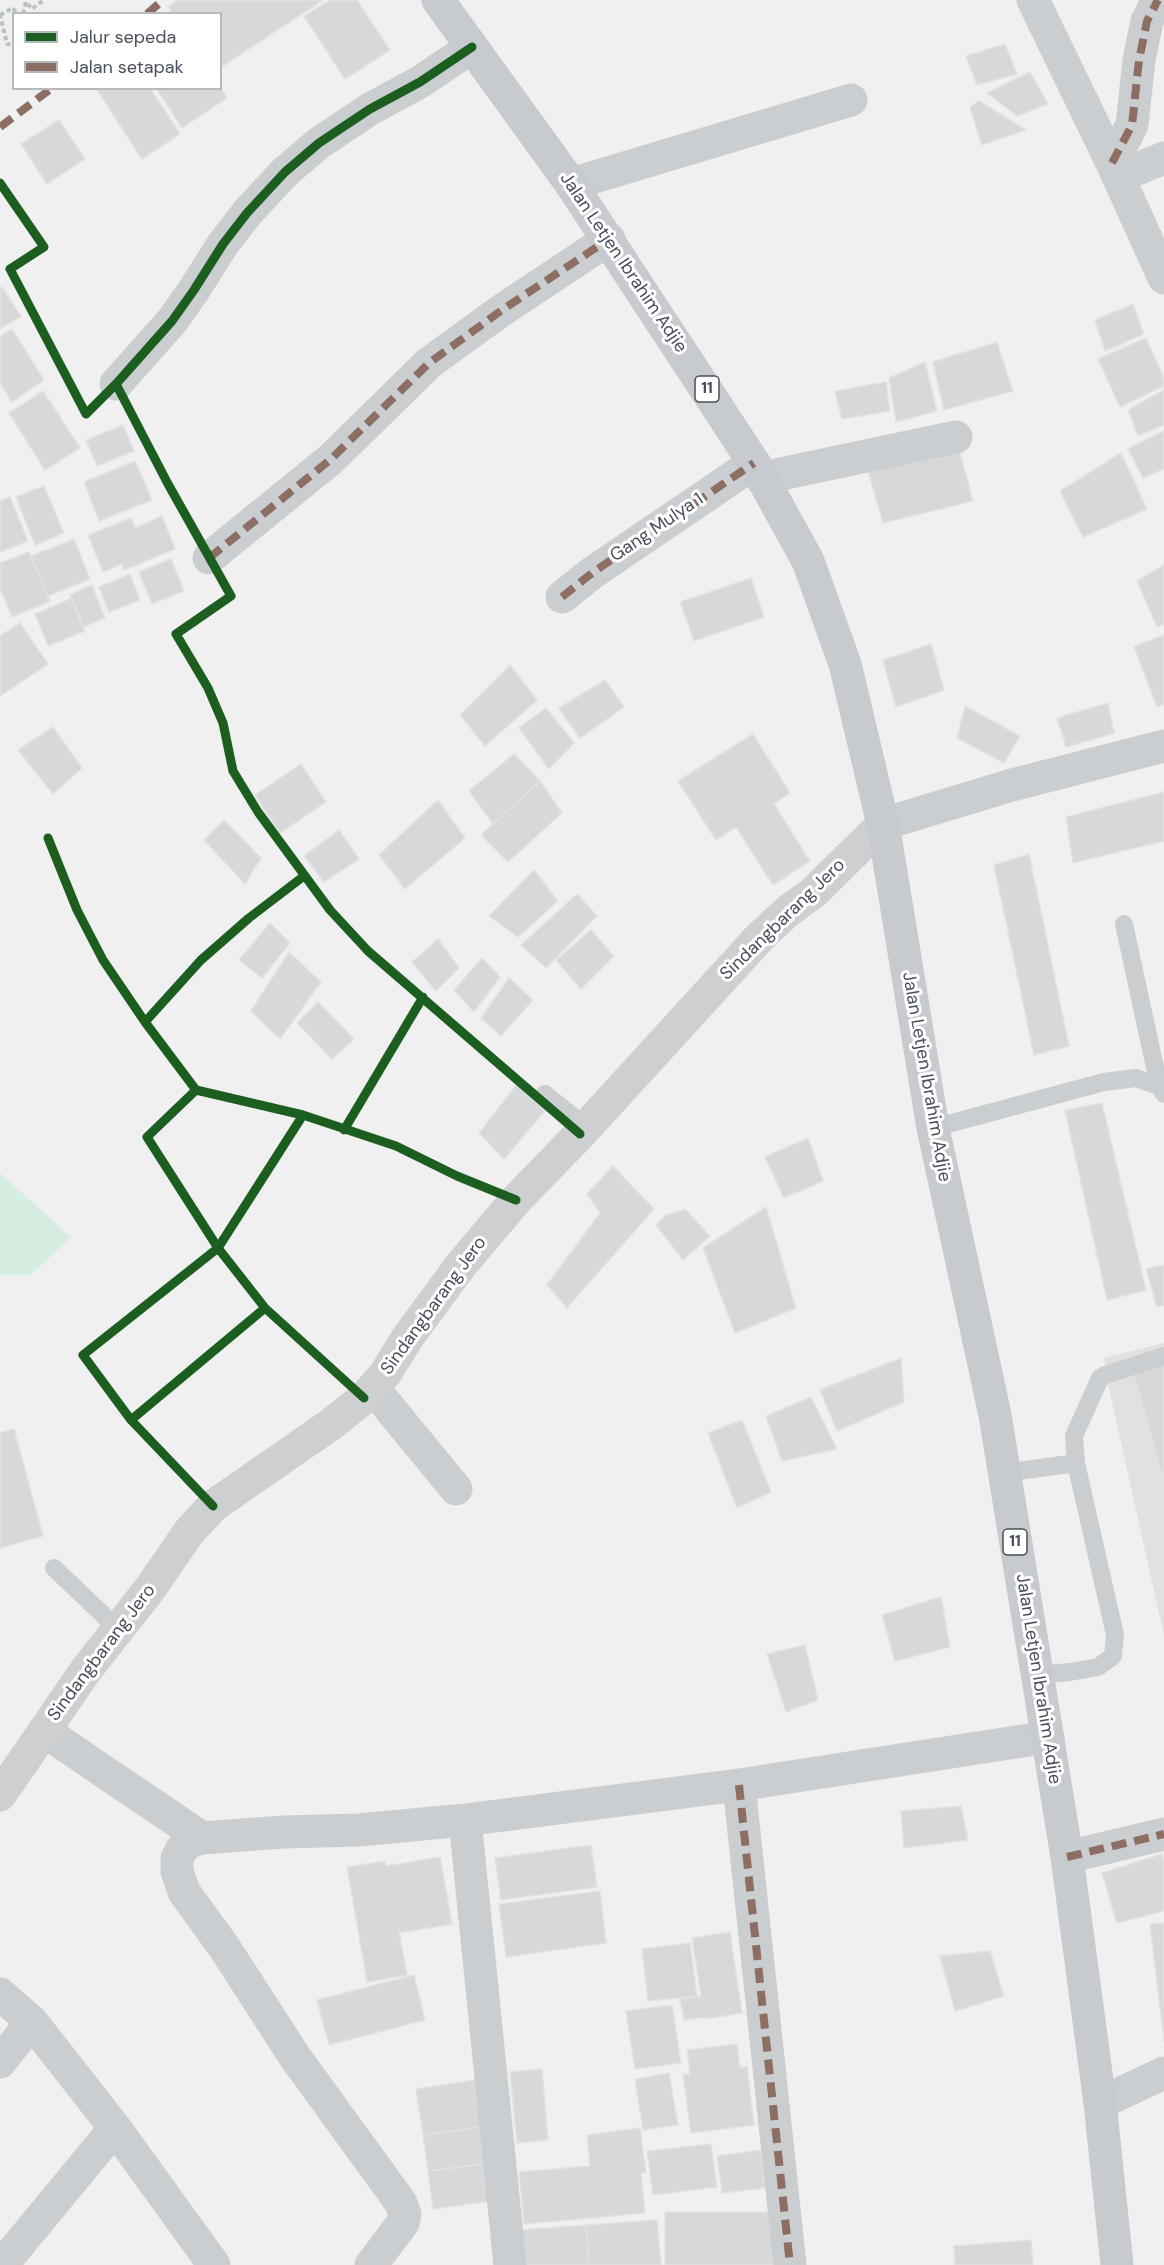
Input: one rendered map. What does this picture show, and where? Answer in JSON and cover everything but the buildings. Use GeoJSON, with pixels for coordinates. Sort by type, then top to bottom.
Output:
{"type":"FeatureCollection","features":[{"type":"Feature","properties":{"kind":"main road","name":"Jalan Letjen Ibrahim Adjie"},"geometry":{"type":"LineString","coordinates":[[438,0],[609,239],[758,470],[808,561],[845,664],[883,824],[933,1128],[994,1415],[1004,1473],[1067,1857],[1100,2103],[1117,2265]]}},
{"type":"Feature","properties":{"kind":"street"},"geometry":{"type":"LineString","coordinates":[[1033,0],[1164,278]]}},
{"type":"Feature","properties":{"kind":"street"},"geometry":{"type":"LineString","coordinates":[[1115,170],[1132,125],[1139,60],[1147,21],[1158,0]]}},
{"type":"Feature","properties":{"kind":"street"},"geometry":{"type":"LineString","coordinates":[[116,384],[172,321],[195,290],[223,244],[247,213],[285,172],[319,143],[370,109],[420,82],[472,47]]}},
{"type":"Feature","properties":{"kind":"street"},"geometry":{"type":"LineString","coordinates":[[571,184],[851,99]]}},
{"type":"Feature","properties":{"kind":"street"},"geometry":{"type":"LineString","coordinates":[[1115,170],[1164,158]]}},
{"type":"Feature","properties":{"kind":"street"},"geometry":{"type":"LineString","coordinates":[[209,558],[331,459],[429,363],[502,309],[609,239]]}},
{"type":"Feature","properties":{"kind":"street"},"geometry":{"type":"LineString","coordinates":[[758,470],[956,437]]}},
{"type":"Feature","properties":{"kind":"street","name":"Gang Mulya 1"},"geometry":{"type":"LineString","coordinates":[[562,597],[592,573],[758,470]]}},
{"type":"Feature","properties":{"kind":"street"},"geometry":{"type":"LineString","coordinates":[[883,824],[1012,785],[1164,746]]}},
{"type":"Feature","properties":{"kind":"street","name":"Sindangbarang Jero"},"geometry":{"type":"LineString","coordinates":[[0,1795],[189,1532],[213,1506],[330,1425],[364,1398],[461,1265],[516,1200],[759,938],[788,911],[814,892],[883,824]]}},
{"type":"Feature","properties":{"kind":"street"},"geometry":{"type":"LineString","coordinates":[[373,1388],[456,1489]]}},
{"type":"Feature","properties":{"kind":"street"},"geometry":{"type":"LineString","coordinates":[[44,1731],[202,1838]]}},
{"type":"Feature","properties":{"kind":"street"},"geometry":{"type":"LineString","coordinates":[[371,2265],[403,2223],[405,2214],[401,2203],[295,2057],[224,1947],[184,1892],[177,1871],[177,1859],[181,1850],[189,1842],[202,1838],[359,1830],[465,1820],[739,1785],[1048,1737]]}},
{"type":"Feature","properties":{"kind":"street"},"geometry":{"type":"LineString","coordinates":[[739,1785],[790,2265]]}},
{"type":"Feature","properties":{"kind":"street"},"geometry":{"type":"LineString","coordinates":[[465,1820],[510,2265]]}},
{"type":"Feature","properties":{"kind":"street"},"geometry":{"type":"LineString","coordinates":[[1067,1857],[1164,1834]]}},
{"type":"Feature","properties":{"kind":"street"},"geometry":{"type":"LineString","coordinates":[[0,1994],[32,2022],[115,2128],[198,2257]]}},
{"type":"Feature","properties":{"kind":"street"},"geometry":{"type":"LineString","coordinates":[[0,2062],[32,2022]]}},
{"type":"Feature","properties":{"kind":"street"},"geometry":{"type":"LineString","coordinates":[[1100,2103],[1164,2073]]}},
{"type":"Feature","properties":{"kind":"street"},"geometry":{"type":"LineString","coordinates":[[2,2265],[115,2128]]}},
{"type":"Feature","properties":{"kind":"lane"},"geometry":{"type":"LineString","coordinates":[[1124,924],[1161,1090]]}},
{"type":"Feature","properties":{"kind":"lane"},"geometry":{"type":"LineString","coordinates":[[933,1128],[1104,1082],[1136,1078],[1161,1090]]}},
{"type":"Feature","properties":{"kind":"lane"},"geometry":{"type":"LineString","coordinates":[[545,1094],[586,1127]]}},
{"type":"Feature","properties":{"kind":"lane"},"geometry":{"type":"LineString","coordinates":[[1037,1674],[1098,1667],[1113,1656],[1115,1635],[1076,1463],[1074,1436],[1100,1378],[1164,1356]]}},
{"type":"Feature","properties":{"kind":"lane"},"geometry":{"type":"LineString","coordinates":[[1004,1473],[1076,1463]]}},
{"type":"Feature","properties":{"kind":"lane"},"geometry":{"type":"LineString","coordinates":[[54,1568],[118,1629]]}},
{"type":"Feature","properties":{"kind":"path"},"geometry":{"type":"LineString","coordinates":[[24,12],[26,2],[32,9],[44,0]]}},
{"type":"Feature","properties":{"kind":"path"},"geometry":{"type":"LineString","coordinates":[[12,45],[7,44],[0,15],[13,8],[16,12]]}},
{"type":"Feature","properties":{"kind":"shaded area"},"geometry":{"type":"Polygon","coordinates":[[[1164,1343],[1164,1636],[1104,1358],[1164,1343]]]}},
{"type":"Feature","properties":{"kind":"green space"},"geometry":{"type":"Polygon","coordinates":[[[0,1173],[71,1237],[31,1275],[0,1275],[0,1173]]]}},
{"type":"Feature","properties":{"kind":"marked path"},"geometry":{"type":"LineString","coordinates":[[149,12],[163,0]]}},
{"type":"Feature","properties":{"kind":"marked path"},"geometry":{"type":"LineString","coordinates":[[1112,163],[1132,125],[1139,60],[1147,21],[1158,0]]}},
{"type":"Feature","properties":{"kind":"marked path"},"geometry":{"type":"LineString","coordinates":[[0,127],[49,90]]}},
{"type":"Feature","properties":{"kind":"marked path"},"geometry":{"type":"LineString","coordinates":[[209,558],[331,459],[429,363],[502,310],[609,239]]}},
{"type":"Feature","properties":{"kind":"marked path"},"geometry":{"type":"LineString","coordinates":[[562,597],[592,573],[754,463]]}},
{"type":"Feature","properties":{"kind":"marked path"},"geometry":{"type":"LineString","coordinates":[[739,1785],[790,2265]]}},
{"type":"Feature","properties":{"kind":"marked path"},"geometry":{"type":"LineString","coordinates":[[1067,1857],[1164,1834]]}},
{"type":"Feature","properties":{"kind":"cycle path"},"geometry":{"type":"LineString","coordinates":[[116,384],[172,321],[223,244],[247,213],[285,172],[319,143],[370,109],[420,82],[472,47]]}},
{"type":"Feature","properties":{"kind":"cycle path"},"geometry":{"type":"LineString","coordinates":[[0,183],[44,247],[10,269],[86,414],[116,384],[168,484],[231,596],[176,634],[208,688],[223,723],[233,771],[258,812],[330,910],[368,951],[580,1134]]}},
{"type":"Feature","properties":{"kind":"cycle path"},"geometry":{"type":"LineString","coordinates":[[48,838],[77,910],[103,960],[145,1022],[196,1090],[147,1137],[218,1248],[265,1308],[364,1398]]}},
{"type":"Feature","properties":{"kind":"cycle path"},"geometry":{"type":"LineString","coordinates":[[145,1022],[201,960],[249,918],[304,876]]}},
{"type":"Feature","properties":{"kind":"cycle path"},"geometry":{"type":"LineString","coordinates":[[344,1130],[423,997]]}},
{"type":"Feature","properties":{"kind":"cycle path"},"geometry":{"type":"LineString","coordinates":[[196,1090],[303,1115],[396,1146],[457,1176],[516,1200]]}},
{"type":"Feature","properties":{"kind":"cycle path"},"geometry":{"type":"LineString","coordinates":[[213,1506],[131,1420],[83,1355],[218,1248],[303,1115]]}},
{"type":"Feature","properties":{"kind":"cycle path"},"geometry":{"type":"LineString","coordinates":[[131,1420],[265,1308]]}}]}
